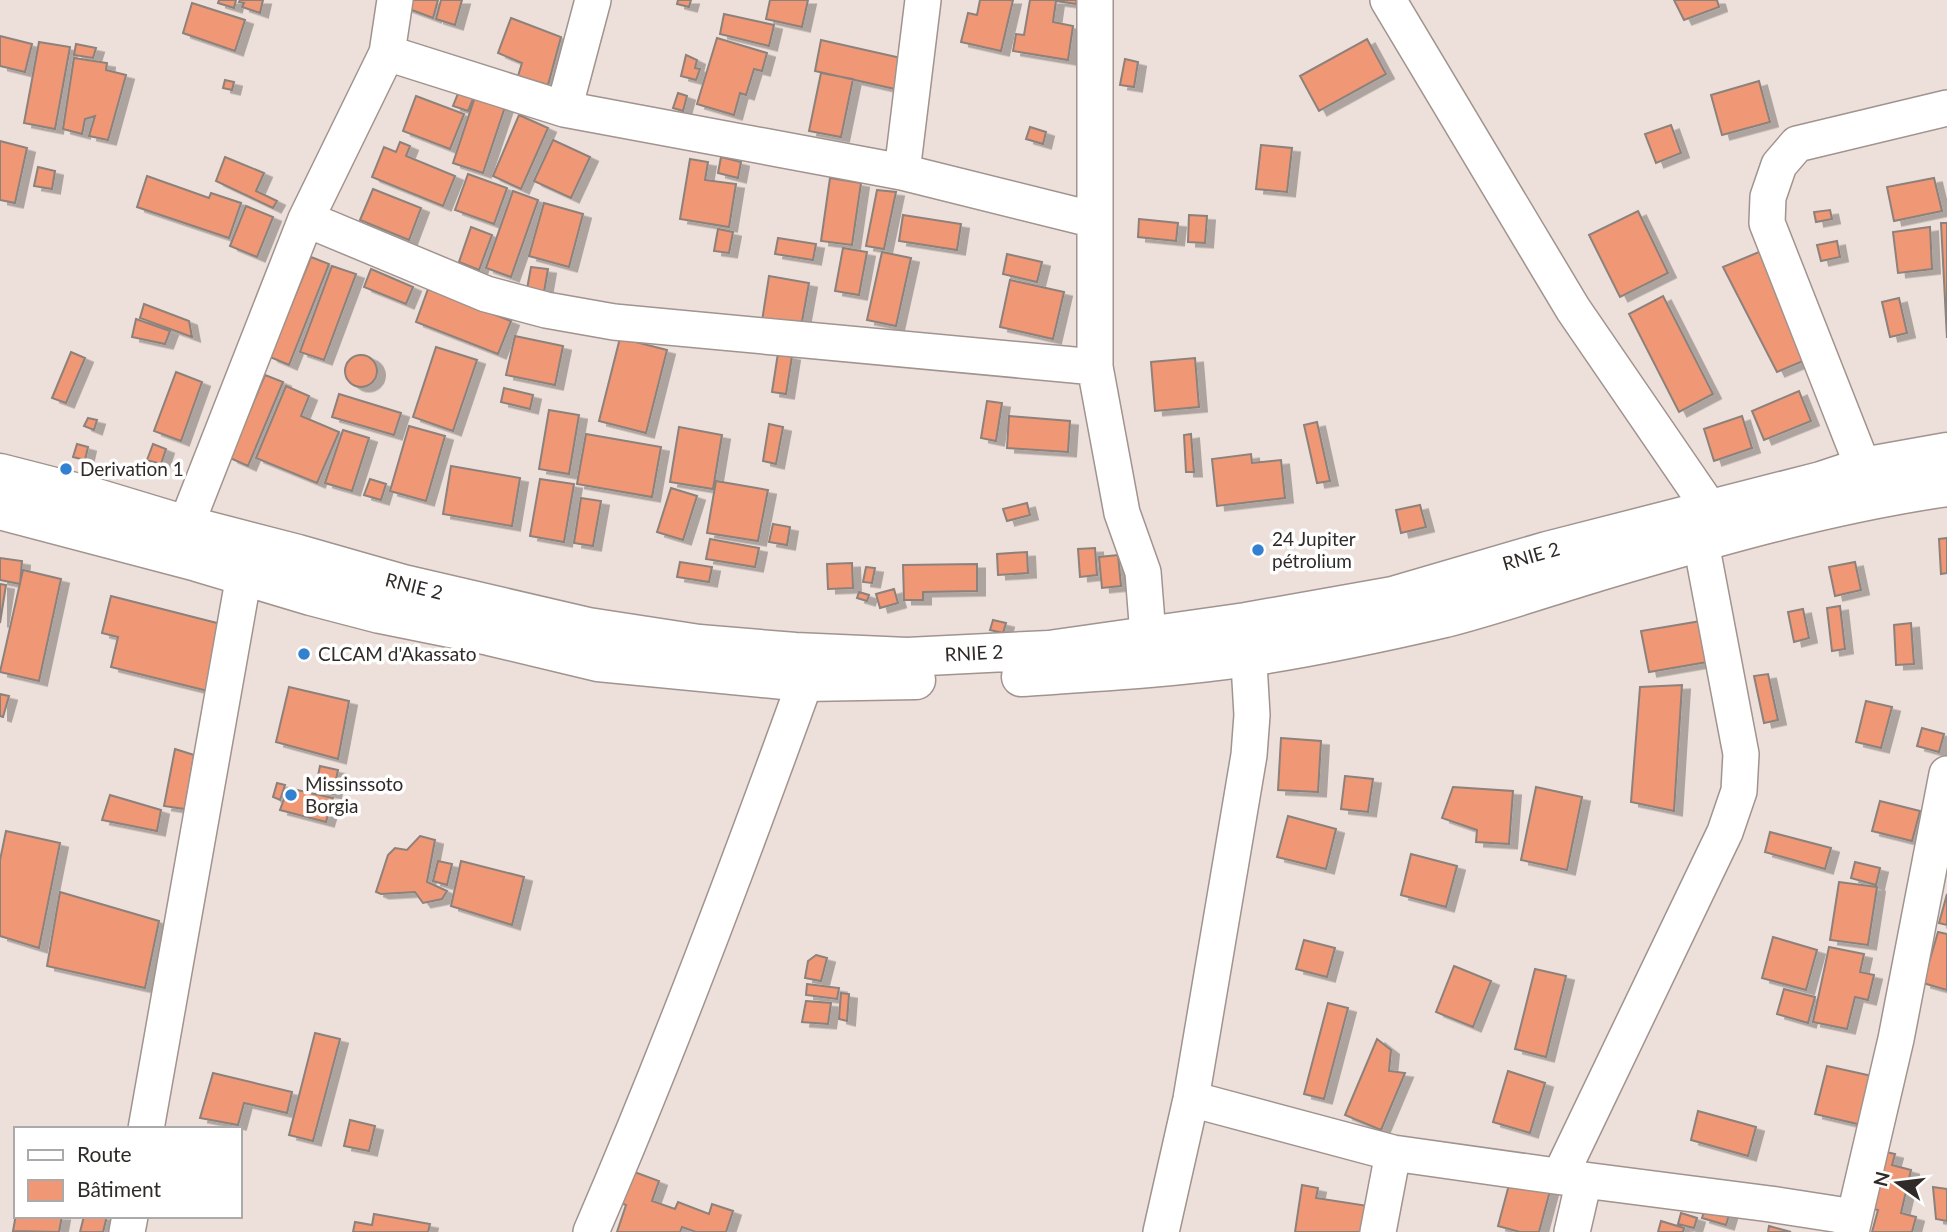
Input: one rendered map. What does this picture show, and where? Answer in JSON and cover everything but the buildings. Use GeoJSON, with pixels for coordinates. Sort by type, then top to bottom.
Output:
{"type":"FeatureCollection","features":[{"type":"Feature","properties":{"kind":"highway","name":"RNIE 2"},"geometry":{"type":"LineString","coordinates":[[0,473],[402,584],[588,627],[699,644],[907,657],[1049,650],[1148,635],[1338,641],[1448,617],[1706,526],[1863,467],[1947,452]]}},
{"type":"Feature","properties":{"kind":"highway","name":"RNIE 2"},"geometry":{"type":"LineString","coordinates":[[1706,526],[1841,507],[1947,487]]}},
{"type":"Feature","properties":{"kind":"highway","name":"RNIE 2"},"geometry":{"type":"LineString","coordinates":[[0,510],[380,614],[598,662],[805,682],[1022,677],[1159,668],[1247,640]]}},
{"type":"Feature","properties":{"kind":"street"},"geometry":{"type":"LineString","coordinates":[[186,525],[306,219],[387,53],[395,0]]}},
{"type":"Feature","properties":{"kind":"street"},"geometry":{"type":"LineString","coordinates":[[564,109],[593,0]]}},
{"type":"Feature","properties":{"kind":"street"},"geometry":{"type":"LineString","coordinates":[[902,172],[923,0]]}},
{"type":"Feature","properties":{"kind":"street"},"geometry":{"type":"LineString","coordinates":[[1095,0],[1095,367],[1122,513],[1143,572],[1148,635]]}},
{"type":"Feature","properties":{"kind":"street"},"geometry":{"type":"LineString","coordinates":[[1388,0],[1706,526],[1741,754],[1739,790],[1725,832],[1572,1178],[1572,1232]]}},
{"type":"Feature","properties":{"kind":"street"},"geometry":{"type":"LineString","coordinates":[[387,53],[564,109],[902,172],[1095,220]]}},
{"type":"Feature","properties":{"kind":"street"},"geometry":{"type":"LineString","coordinates":[[1863,467],[1767,223],[1768,197],[1779,165],[1797,144],[1947,108]]}},
{"type":"Feature","properties":{"kind":"street"},"geometry":{"type":"LineString","coordinates":[[306,219],[486,295],[546,310],[614,321],[1095,367]]}},
{"type":"Feature","properties":{"kind":"street"},"geometry":{"type":"LineString","coordinates":[[146,1127],[244,575]]}},
{"type":"Feature","properties":{"kind":"street"},"geometry":{"type":"LineString","coordinates":[[1161,1232],[1191,1099],[1249,755],[1252,716],[1247,640]]}},
{"type":"Feature","properties":{"kind":"street"},"geometry":{"type":"LineString","coordinates":[[591,1232],[636,1127],[734,878],[805,682]]}},
{"type":"Feature","properties":{"kind":"street"},"geometry":{"type":"LineString","coordinates":[[1191,1099],[1393,1153],[1770,1204],[1852,1225],[1896,1039],[1947,774]]}},
{"type":"Feature","properties":{"kind":"street"},"geometry":{"type":"LineString","coordinates":[[1378,1232],[1393,1153]]}},
{"type":"Feature","properties":{"kind":"place","name":"Derivation 1"},"geometry":{"type":"Point","coordinates":[66,469]}},
{"type":"Feature","properties":{"kind":"place","name":"24 Jupiter pétrolium"},"geometry":{"type":"Point","coordinates":[1258,550]}},
{"type":"Feature","properties":{"kind":"place","name":"CLCAM d'Akassato"},"geometry":{"type":"Point","coordinates":[304,654]}},
{"type":"Feature","properties":{"kind":"place","name":"Missinssoto Borgia"},"geometry":{"type":"Point","coordinates":[291,795]}}]}
